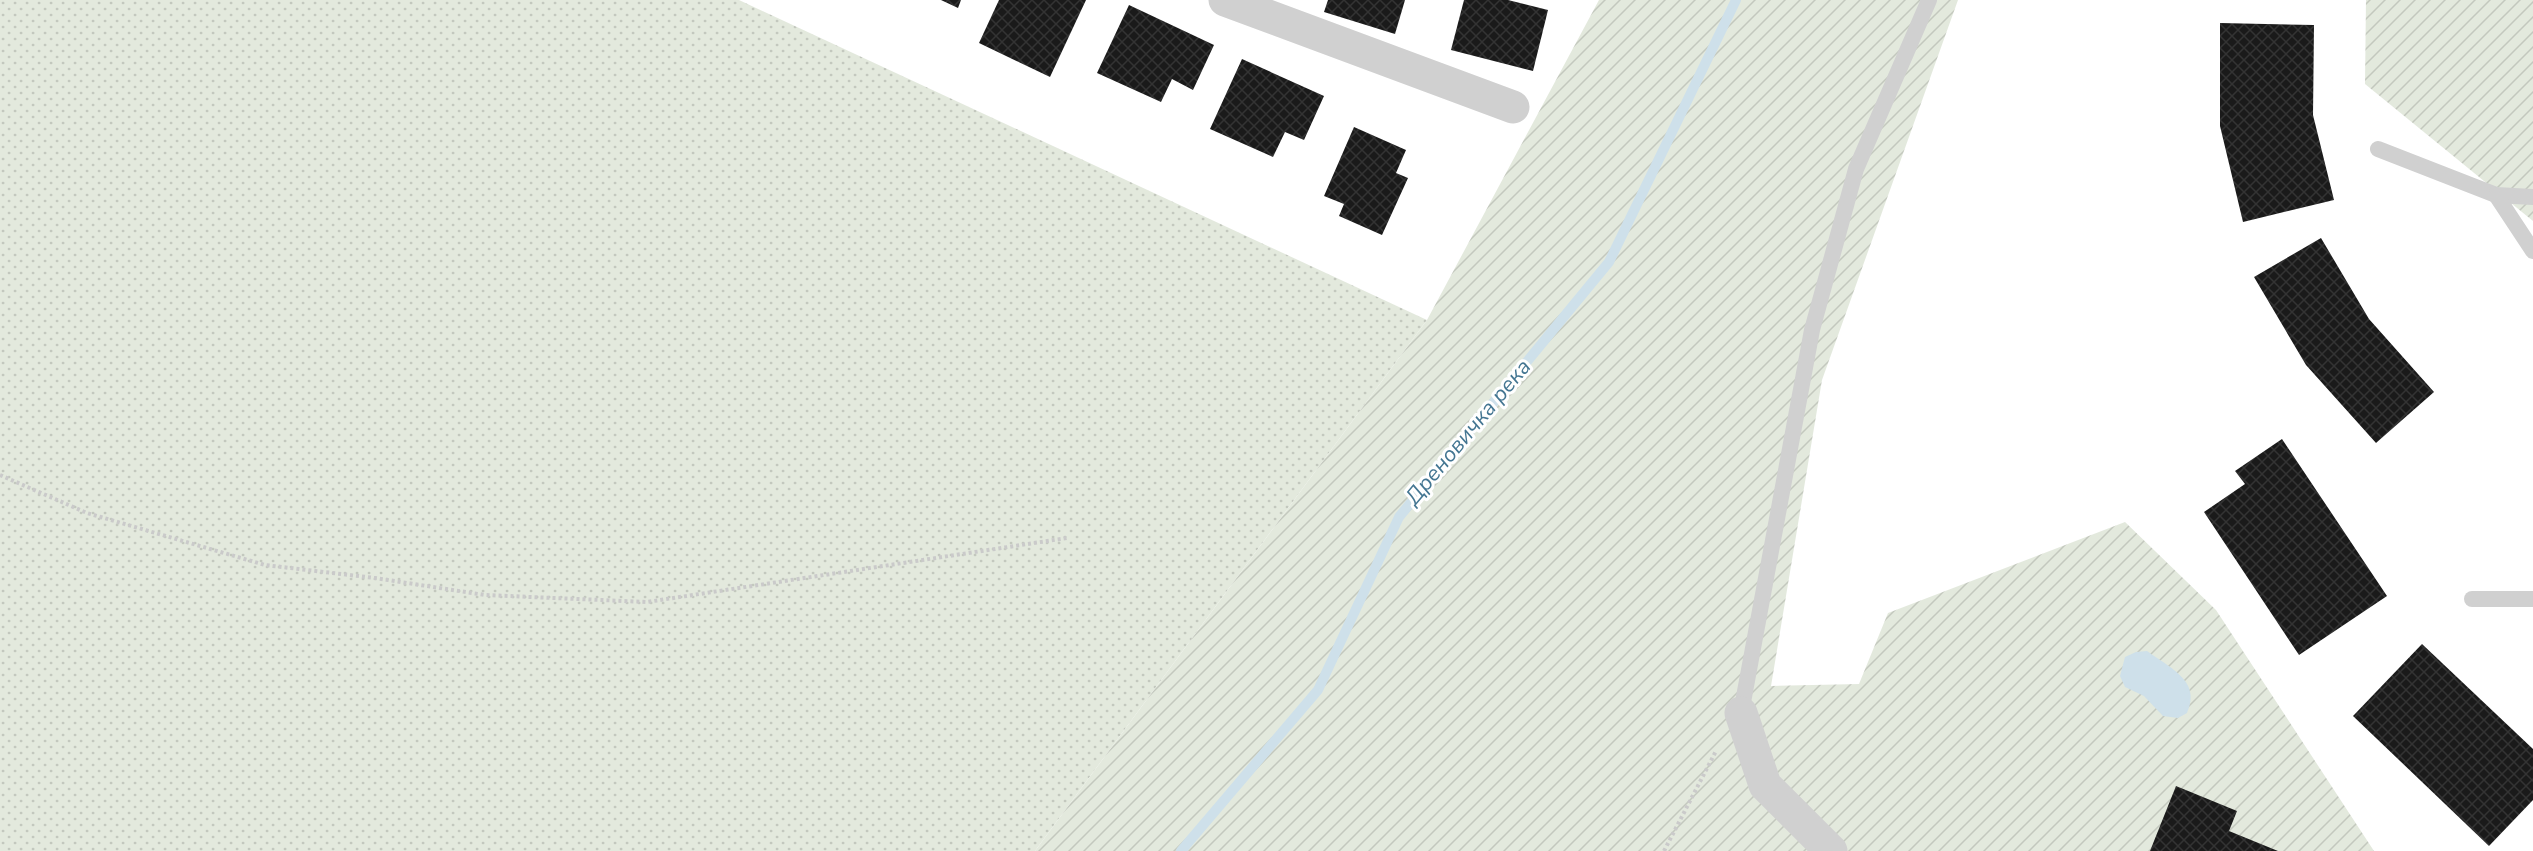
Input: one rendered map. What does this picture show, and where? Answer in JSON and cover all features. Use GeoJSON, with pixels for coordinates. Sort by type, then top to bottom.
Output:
{"type":"FeatureCollection","features":[{"type":"Feature","properties":{"kind":"street"},"geometry":{"type":"LineString","coordinates":[[1225,0],[1513,106]]}},
{"type":"Feature","properties":{"kind":"street"},"geometry":{"type":"LineString","coordinates":[[1741,713],[1764,785],[1831,851]]}},
{"type":"Feature","properties":{"kind":"lane"},"geometry":{"type":"LineString","coordinates":[[1741,713],[1812,330],[1856,169],[1929,0]]}},
{"type":"Feature","properties":{"kind":"lane"},"geometry":{"type":"LineString","coordinates":[[2378,148],[2496,195],[2533,197]]}},
{"type":"Feature","properties":{"kind":"lane"},"geometry":{"type":"LineString","coordinates":[[2496,195],[2533,251]]}},
{"type":"Feature","properties":{"kind":"lane"},"geometry":{"type":"LineString","coordinates":[[2472,599],[2533,598]]}},
{"type":"Feature","properties":{"kind":"path"},"geometry":{"type":"LineString","coordinates":[[0,475],[87,513],[265,565],[375,578],[485,595],[646,602],[1067,538]]}},
{"type":"Feature","properties":{"kind":"path"},"geometry":{"type":"LineString","coordinates":[[1664,851],[1713,755],[1741,713]]}},
{"type":"Feature","properties":{"kind":"shaded area"},"geometry":{"type":"Polygon","coordinates":[[[0,0],[739,0],[1427,320],[1035,851],[0,851],[0,0]]]}},
{"type":"Feature","properties":{"kind":"shaded area"},"geometry":{"type":"Polygon","coordinates":[[[1599,0],[1958,0],[1822,380],[1771,686],[1859,684],[1888,613],[2125,522],[2216,610],[2374,851],[1035,851],[1427,320],[1599,0]]]}},
{"type":"Feature","properties":{"kind":"shaded area"},"geometry":{"type":"Polygon","coordinates":[[[2366,0],[2533,0],[2533,221],[2365,84],[2366,0]]]}},
{"type":"Feature","properties":{"kind":"water"},"geometry":{"type":"Polygon","coordinates":[[[2147,651],[2174,670],[2187,684],[2191,702],[2187,713],[2178,718],[2163,716],[2144,696],[2125,687],[2120,676],[2125,657],[2136,652],[2147,651]]]}},
{"type":"Feature","properties":{"kind":"building"},"geometry":{"type":"Polygon","coordinates":[[[941,0],[961,0],[958,8],[941,0]]]}},
{"type":"Feature","properties":{"kind":"building"},"geometry":{"type":"Polygon","coordinates":[[[999,0],[1086,0],[1050,77],[979,43],[999,0]]]}},
{"type":"Feature","properties":{"kind":"building"},"geometry":{"type":"Polygon","coordinates":[[[1328,0],[1405,0],[1395,34],[1324,12],[1328,0]]]}},
{"type":"Feature","properties":{"kind":"building"},"geometry":{"type":"Polygon","coordinates":[[[1464,0],[1508,0],[1548,10],[1533,71],[1451,50],[1464,0]]]}},
{"type":"Feature","properties":{"kind":"building"},"geometry":{"type":"Polygon","coordinates":[[[1129,5],[1214,45],[1193,90],[1172,79],[1161,102],[1097,73],[1129,5]]]}},
{"type":"Feature","properties":{"kind":"building"},"geometry":{"type":"Polygon","coordinates":[[[2220,23],[2314,25],[2313,115],[2334,200],[2243,222],[2220,126],[2220,23]]]}},
{"type":"Feature","properties":{"kind":"building"},"geometry":{"type":"Polygon","coordinates":[[[1242,59],[1324,96],[1304,140],[1285,132],[1273,157],[1210,129],[1242,59]]]}},
{"type":"Feature","properties":{"kind":"building"},"geometry":{"type":"Polygon","coordinates":[[[1354,127],[1406,150],[1396,173],[1408,178],[1382,235],[1339,216],[1344,204],[1324,196],[1354,127]]]}},
{"type":"Feature","properties":{"kind":"building"},"geometry":{"type":"Polygon","coordinates":[[[2321,238],[2369,319],[2434,392],[2376,443],[2306,365],[2254,277],[2321,238]]]}},
{"type":"Feature","properties":{"kind":"building"},"geometry":{"type":"Polygon","coordinates":[[[2282,439],[2387,596],[2299,655],[2204,512],[2245,484],[2235,471],[2282,439]]]}},
{"type":"Feature","properties":{"kind":"building"},"geometry":{"type":"Polygon","coordinates":[[[2422,644],[2533,749],[2533,800],[2489,846],[2353,716],[2422,644]]]}},
{"type":"Feature","properties":{"kind":"building"},"geometry":{"type":"Polygon","coordinates":[[[2176,786],[2237,811],[2229,831],[2278,851],[2150,851],[2176,786]]]}},
{"type":"Feature","properties":{"kind":"waterway","name":"Дреновичка река"},"geometry":{"type":"LineString","coordinates":[[1181,851],[1318,690],[1399,517],[1609,262],[1736,0]]}}]}
